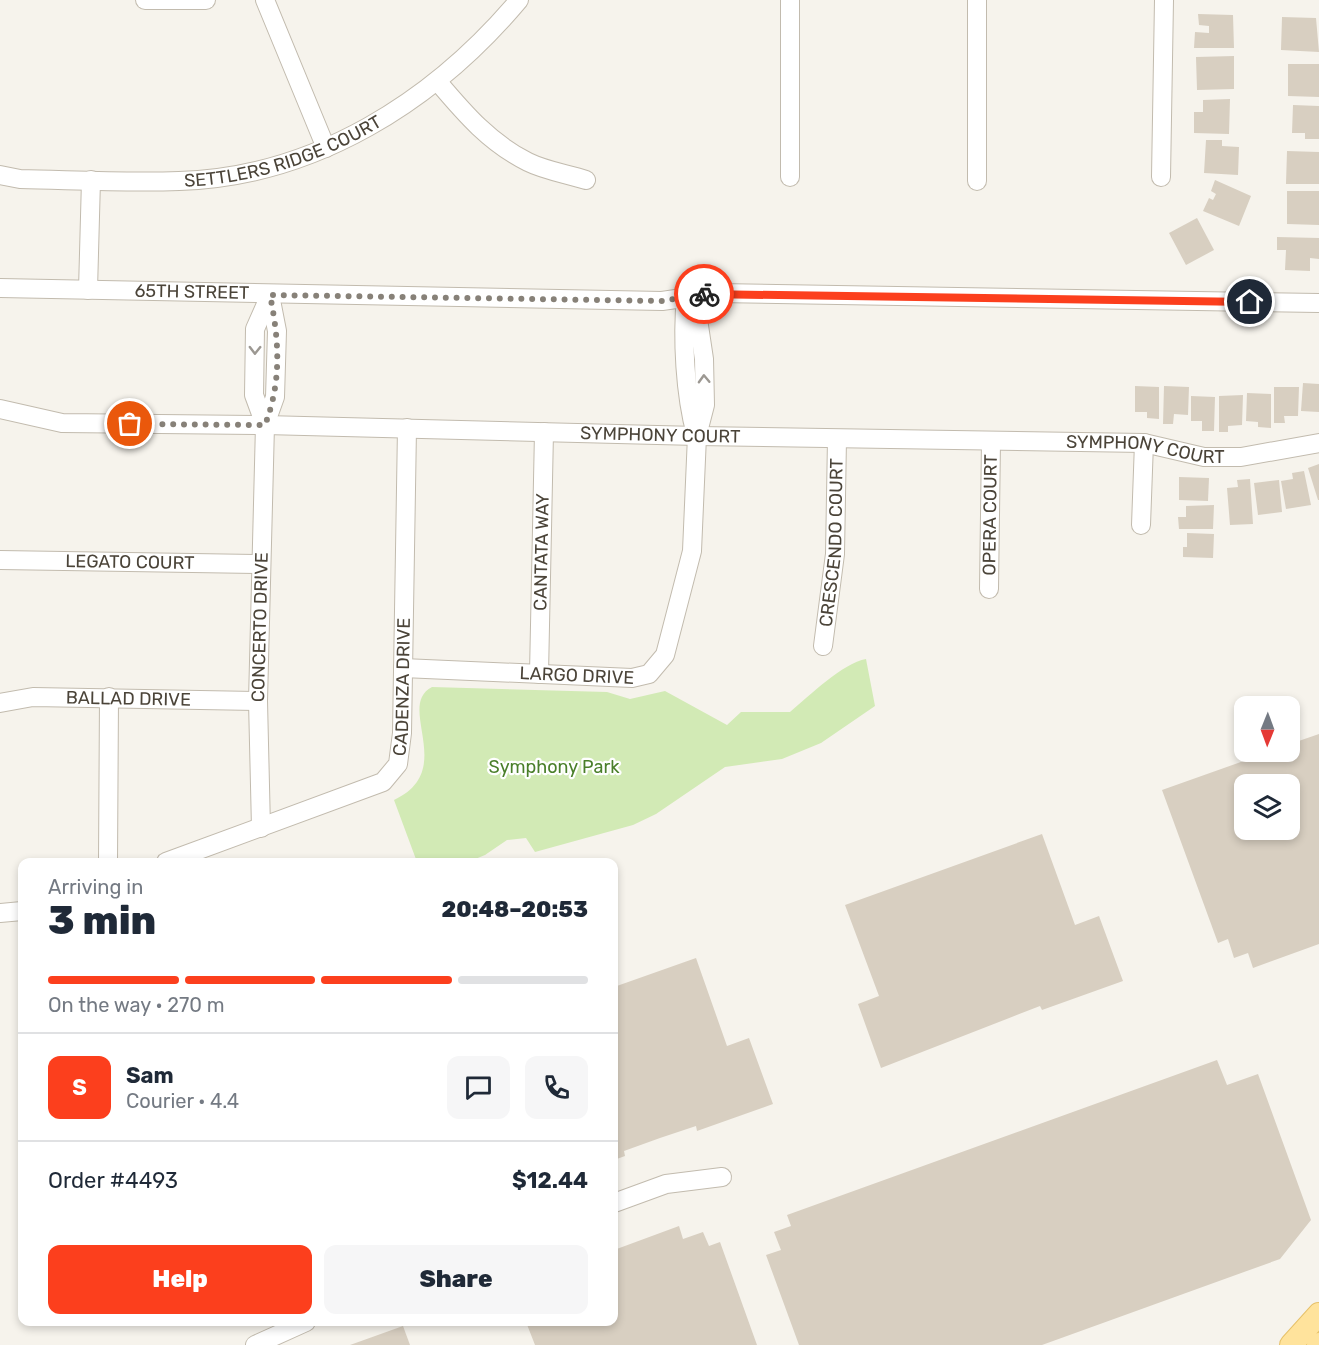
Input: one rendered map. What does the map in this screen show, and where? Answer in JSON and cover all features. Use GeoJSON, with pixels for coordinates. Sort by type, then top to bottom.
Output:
{"type":"FeatureCollection","features":[{"type":"Feature","properties":{"kind":"main road"},"geometry":{"type":"LineString","coordinates":[[1291,1345],[1319,1314]]}},
{"type":"Feature","properties":{"kind":"street"},"geometry":{"type":"LineString","coordinates":[[145,0],[206,0]]}},
{"type":"Feature","properties":{"kind":"street"},"geometry":{"type":"LineString","coordinates":[[265,0],[326,148]]}},
{"type":"Feature","properties":{"kind":"street","name":"SETTLERS RIDGE COURT"},"geometry":{"type":"LineString","coordinates":[[0,175],[20,179],[181,181],[233,175],[281,164],[326,148],[381,121],[438,82],[490,34],[519,0]]}},
{"type":"Feature","properties":{"kind":"street"},"geometry":{"type":"LineString","coordinates":[[790,0],[790,177]]}},
{"type":"Feature","properties":{"kind":"street"},"geometry":{"type":"LineString","coordinates":[[977,0],[977,181]]}},
{"type":"Feature","properties":{"kind":"street"},"geometry":{"type":"LineString","coordinates":[[1161,177],[1164,0]]}},
{"type":"Feature","properties":{"kind":"street"},"geometry":{"type":"LineString","coordinates":[[438,82],[476,126],[502,147],[530,163],[586,180]]}},
{"type":"Feature","properties":{"kind":"street"},"geometry":{"type":"LineString","coordinates":[[88,290],[91,180]]}},
{"type":"Feature","properties":{"kind":"street","name":"65TH STREET"},"geometry":{"type":"LineString","coordinates":[[0,288],[662,301],[717,293],[1319,303]]}},
{"type":"Feature","properties":{"kind":"street","name":"CONCERTO DRIVE"},"geometry":{"type":"LineString","coordinates":[[261,828],[258,701],[265,425],[275,397],[277,331],[270,295]]}},
{"type":"Feature","properties":{"kind":"street","name":"LARGO DRIVE"},"geometry":{"type":"LineString","coordinates":[[403,668],[632,678],[649,674],[665,655],[692,551],[697,436],[689,409],[684,320],[686,296]]}},
{"type":"Feature","properties":{"kind":"street","name":"SYMPHONY COURT"},"geometry":{"type":"LineString","coordinates":[[0,409],[62,423],[1144,443],[1204,457],[1240,457],[1319,443]]}},
{"type":"Feature","properties":{"kind":"street","name":"CADENZA DRIVE"},"geometry":{"type":"LineString","coordinates":[[177,858],[383,782],[398,764],[403,668],[407,428]]}},
{"type":"Feature","properties":{"kind":"street","name":"CANTATA WAY"},"geometry":{"type":"LineString","coordinates":[[539,674],[544,432]]}},
{"type":"Feature","properties":{"kind":"street","name":"CRESCENDO COURT"},"geometry":{"type":"LineString","coordinates":[[823,646],[835,554],[837,439]]}},
{"type":"Feature","properties":{"kind":"street","name":"OPERA COURT"},"geometry":{"type":"LineString","coordinates":[[989,589],[991,441]]}},
{"type":"Feature","properties":{"kind":"street"},"geometry":{"type":"LineString","coordinates":[[1141,525],[1144,443]]}},
{"type":"Feature","properties":{"kind":"street","name":"LEGATO COURT"},"geometry":{"type":"LineString","coordinates":[[0,560],[261,564]]}},
{"type":"Feature","properties":{"kind":"street","name":"BALLAD DRIVE"},"geometry":{"type":"LineString","coordinates":[[0,703],[33,697],[258,701]]}},
{"type":"Feature","properties":{"kind":"street"},"geometry":{"type":"LineString","coordinates":[[108,858],[110,697]]}},
{"type":"Feature","properties":{"kind":"street"},"geometry":{"type":"LineString","coordinates":[[0,913],[18,911]]}},
{"type":"Feature","properties":{"kind":"street"},"geometry":{"type":"LineString","coordinates":[[618,1202],[666,1184],[722,1177]]}},
{"type":"Feature","properties":{"kind":"street"},"geometry":{"type":"LineString","coordinates":[[255,1345],[297,1326]]}},
{"type":"Feature","properties":{"kind":"green space","name":"Symphony Park"},"geometry":{"type":"Polygon","coordinates":[[[866,659],[875,706],[821,743],[782,759],[725,767],[656,814],[633,825],[535,852],[526,838],[507,840],[478,858],[416,858],[394,800],[412,787],[422,772],[424,756],[419,708],[422,696],[432,687],[607,692],[630,699],[665,691],[727,725],[741,712],[790,712],[837,673],[866,659]]]}},
{"type":"Feature","properties":{"kind":"building"},"geometry":{"type":"Polygon","coordinates":[[[1198,14],[1233,15],[1234,48],[1194,48],[1195,32],[1209,33],[1209,26],[1199,25],[1198,14]]]}},
{"type":"Feature","properties":{"kind":"building"},"geometry":{"type":"Polygon","coordinates":[[[1282,17],[1316,18],[1319,52],[1281,50],[1282,17]]]}},
{"type":"Feature","properties":{"kind":"building"},"geometry":{"type":"Polygon","coordinates":[[[1234,56],[1234,89],[1197,90],[1196,57],[1234,56]]]}},
{"type":"Feature","properties":{"kind":"building"},"geometry":{"type":"Polygon","coordinates":[[[1288,64],[1319,64],[1319,97],[1288,96],[1288,64]]]}},
{"type":"Feature","properties":{"kind":"building"},"geometry":{"type":"Polygon","coordinates":[[[1230,99],[1229,134],[1194,133],[1194,112],[1203,112],[1203,100],[1230,99]]]}},
{"type":"Feature","properties":{"kind":"building"},"geometry":{"type":"Polygon","coordinates":[[[1293,105],[1319,106],[1319,139],[1305,139],[1305,133],[1292,133],[1293,105]]]}},
{"type":"Feature","properties":{"kind":"building"},"geometry":{"type":"Polygon","coordinates":[[[1206,140],[1222,140],[1222,146],[1239,147],[1238,175],[1204,173],[1206,140]]]}},
{"type":"Feature","properties":{"kind":"building"},"geometry":{"type":"Polygon","coordinates":[[[1287,151],[1319,152],[1319,184],[1286,184],[1287,151]]]}},
{"type":"Feature","properties":{"kind":"building"},"geometry":{"type":"Polygon","coordinates":[[[1215,180],[1251,196],[1239,226],[1203,211],[1209,198],[1213,200],[1216,194],[1211,191],[1215,180]]]}},
{"type":"Feature","properties":{"kind":"building"},"geometry":{"type":"Polygon","coordinates":[[[1287,191],[1319,191],[1319,225],[1287,224],[1287,191]]]}},
{"type":"Feature","properties":{"kind":"building"},"geometry":{"type":"Polygon","coordinates":[[[1197,218],[1214,250],[1186,265],[1169,233],[1197,218]]]}},
{"type":"Feature","properties":{"kind":"building"},"geometry":{"type":"Polygon","coordinates":[[[1277,237],[1319,238],[1319,259],[1310,258],[1310,271],[1285,270],[1286,250],[1277,250],[1277,237]]]}},
{"type":"Feature","properties":{"kind":"building"},"geometry":{"type":"Polygon","coordinates":[[[1303,383],[1319,384],[1319,412],[1301,411],[1303,383]]]}},
{"type":"Feature","properties":{"kind":"building"},"geometry":{"type":"Polygon","coordinates":[[[1135,386],[1159,387],[1159,419],[1147,418],[1147,412],[1135,412],[1135,386]]]}},
{"type":"Feature","properties":{"kind":"building"},"geometry":{"type":"Polygon","coordinates":[[[1164,386],[1189,387],[1188,415],[1174,414],[1173,424],[1163,424],[1164,386]]]}},
{"type":"Feature","properties":{"kind":"building"},"geometry":{"type":"Polygon","coordinates":[[[1274,387],[1299,387],[1298,416],[1284,416],[1285,423],[1274,423],[1274,387]]]}},
{"type":"Feature","properties":{"kind":"building"},"geometry":{"type":"Polygon","coordinates":[[[1247,393],[1271,394],[1271,428],[1258,427],[1258,422],[1246,421],[1247,393]]]}},
{"type":"Feature","properties":{"kind":"building"},"geometry":{"type":"Polygon","coordinates":[[[1243,395],[1242,425],[1228,426],[1228,432],[1219,432],[1219,396],[1243,395]]]}},
{"type":"Feature","properties":{"kind":"building"},"geometry":{"type":"Polygon","coordinates":[[[1191,396],[1215,397],[1214,431],[1202,431],[1202,421],[1191,421],[1191,396]]]}},
{"type":"Feature","properties":{"kind":"building"},"geometry":{"type":"Polygon","coordinates":[[[1319,464],[1319,500],[1318,500],[1308,468],[1319,464]]]}},
{"type":"Feature","properties":{"kind":"building"},"geometry":{"type":"Polygon","coordinates":[[[1304,471],[1311,505],[1286,509],[1281,481],[1293,479],[1292,473],[1304,471]]]}},
{"type":"Feature","properties":{"kind":"building"},"geometry":{"type":"Polygon","coordinates":[[[1179,477],[1209,478],[1208,501],[1179,500],[1179,477]]]}},
{"type":"Feature","properties":{"kind":"building"},"geometry":{"type":"Polygon","coordinates":[[[1250,479],[1253,524],[1230,525],[1227,488],[1238,487],[1237,480],[1250,479]]]}},
{"type":"Feature","properties":{"kind":"building"},"geometry":{"type":"Polygon","coordinates":[[[1279,480],[1282,512],[1258,515],[1254,483],[1279,480]]]}},
{"type":"Feature","properties":{"kind":"building"},"geometry":{"type":"Polygon","coordinates":[[[1214,505],[1213,529],[1179,529],[1178,517],[1186,517],[1186,506],[1214,505]]]}},
{"type":"Feature","properties":{"kind":"building"},"geometry":{"type":"Polygon","coordinates":[[[1187,533],[1214,534],[1213,558],[1183,557],[1183,547],[1187,547],[1187,533]]]}},
{"type":"Feature","properties":{"kind":"building"},"geometry":{"type":"Polygon","coordinates":[[[1319,734],[1319,944],[1253,968],[1248,953],[1234,958],[1228,939],[1218,943],[1162,790],[1241,762],[1300,762],[1300,741],[1319,734]]]}},
{"type":"Feature","properties":{"kind":"building"},"geometry":{"type":"Polygon","coordinates":[[[1042,834],[1075,925],[1099,916],[1123,981],[1042,1010],[1040,1006],[881,1068],[858,1004],[879,996],[845,905],[1042,834]]]}},
{"type":"Feature","properties":{"kind":"building"},"geometry":{"type":"Polygon","coordinates":[[[696,958],[727,1046],[749,1038],[773,1104],[697,1131],[696,1126],[660,1138],[624,1151],[625,1156],[618,1159],[618,986],[696,958]]]}},
{"type":"Feature","properties":{"kind":"building"},"geometry":{"type":"Polygon","coordinates":[[[1217,1060],[1227,1085],[1258,1074],[1311,1220],[1280,1259],[1042,1345],[799,1345],[766,1255],[781,1250],[774,1232],[791,1226],[787,1215],[1217,1060]]]}},
{"type":"Feature","properties":{"kind":"building"},"geometry":{"type":"Polygon","coordinates":[[[679,1226],[683,1239],[703,1232],[709,1246],[720,1242],[757,1345],[535,1345],[528,1326],[618,1326],[618,1249],[679,1226]]]}},
{"type":"Feature","properties":{"kind":"building"},"geometry":{"type":"Polygon","coordinates":[[[403,1326],[410,1345],[350,1345],[403,1326]]]}},
{"type":"Feature","properties":{"kind":"way so far"},"geometry":{"type":"LineString","coordinates":[[130,424],[265,425],[275,397],[277,331],[270,295],[662,301],[704,294]]}},
{"type":"Feature","properties":{"kind":"route"},"geometry":{"type":"LineString","coordinates":[[704,294],[1250,302]]}}]}
